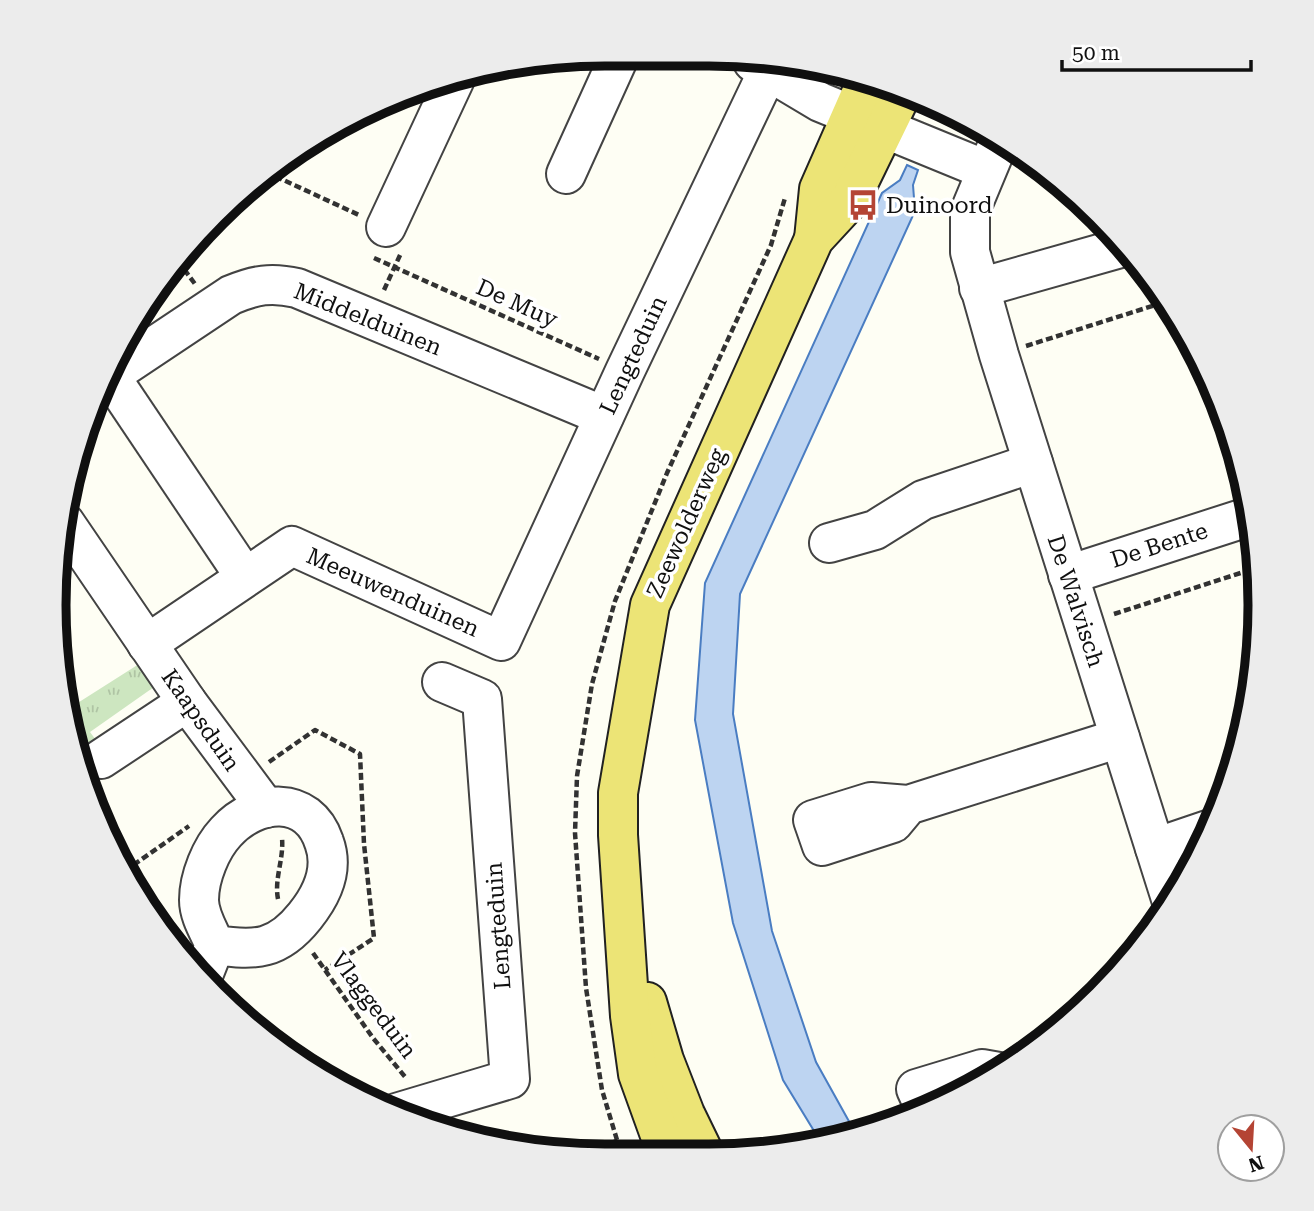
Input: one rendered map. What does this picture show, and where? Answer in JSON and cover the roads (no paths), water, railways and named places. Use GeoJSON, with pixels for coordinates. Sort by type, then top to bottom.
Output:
{"type":"FeatureCollection","features":[{"type":"Feature","properties":{"kind":"main road","name":"Zeewolderweg"},"geometry":{"type":"LineString","coordinates":[[689,1144],[685,1114],[664,1059],[650,1009],[627,951],[622,907],[618,793],[650,605],[814,239],[850,200],[868,122],[867,91]]}},
{"type":"Feature","properties":{"kind":"main road","name":"Zeewolderweg"},"geometry":{"type":"LineString","coordinates":[[868,122],[893,99]]}},
{"type":"Feature","properties":{"kind":"street"},"geometry":{"type":"LineString","coordinates":[[566,174],[615,66]]}},
{"type":"Feature","properties":{"kind":"street","name":"Lengteduin"},"geometry":{"type":"LineString","coordinates":[[501,641],[625,371],[756,69]]}},
{"type":"Feature","properties":{"kind":"street"},"geometry":{"type":"LineString","coordinates":[[768,70],[820,102],[868,122],[993,155]]}},
{"type":"Feature","properties":{"kind":"street"},"geometry":{"type":"LineString","coordinates":[[386,227],[450,90]]}},
{"type":"Feature","properties":{"kind":"street","name":"De Walvisch"},"geometry":{"type":"LineString","coordinates":[[993,155],[970,211],[970,252],[999,355],[1167,888]]}},
{"type":"Feature","properties":{"kind":"street"},"geometry":{"type":"LineString","coordinates":[[979,288],[1114,250]]}},
{"type":"Feature","properties":{"kind":"street","name":"Middelduinen"},"geometry":{"type":"LineString","coordinates":[[122,367],[231,295],[247,288],[276,283],[297,288],[604,416]]}},
{"type":"Feature","properties":{"kind":"street"},"geometry":{"type":"LineString","coordinates":[[114,386],[245,577]]}},
{"type":"Feature","properties":{"kind":"street"},"geometry":{"type":"LineString","coordinates":[[829,543],[875,530],[923,500],[1033,463]]}},
{"type":"Feature","properties":{"kind":"street","name":"De Bente"},"geometry":{"type":"LineString","coordinates":[[1068,575],[1240,519]]}},
{"type":"Feature","properties":{"kind":"street","name":"Kaapsduin"},"geometry":{"type":"LineString","coordinates":[[71,532],[187,702],[265,808]]}},
{"type":"Feature","properties":{"kind":"street","name":"Meeuwenduinen"},"geometry":{"type":"LineString","coordinates":[[147,644],[292,546],[501,641]]}},
{"type":"Feature","properties":{"kind":"street","name":"Lengteduin"},"geometry":{"type":"LineString","coordinates":[[412,1108],[510,1079],[482,699],[442,682]]}},
{"type":"Feature","properties":{"kind":"street"},"geometry":{"type":"LineString","coordinates":[[101,759],[187,702]]}},
{"type":"Feature","properties":{"kind":"street"},"geometry":{"type":"LineString","coordinates":[[908,805],[1120,738]]}},
{"type":"Feature","properties":{"kind":"street"},"geometry":{"type":"LineString","coordinates":[[265,808],[302,810],[316,822],[329,861],[322,890],[295,928],[274,943],[208,962],[199,901],[208,861],[226,832],[248,814],[265,808]]}},
{"type":"Feature","properties":{"kind":"street"},"geometry":{"type":"LineString","coordinates":[[1155,848],[1196,835]]}},
{"type":"Feature","properties":{"kind":"street"},"geometry":{"type":"LineString","coordinates":[[921,1100],[916,1089],[983,1069]]}},
{"type":"Feature","properties":{"kind":"water"},"geometry":{"type":"Polygon","coordinates":[[[907,165],[918,170],[913,185],[915,211],[740,594],[733,714],[772,931],[816,1062],[851,1125],[816,1134],[783,1080],[733,923],[695,720],[705,583],[882,193],[900,180],[907,165]]]}},
{"type":"Feature","properties":{"kind":"place","name":"Duinoord"},"geometry":{"type":"Point","coordinates":[863,205]}}]}
